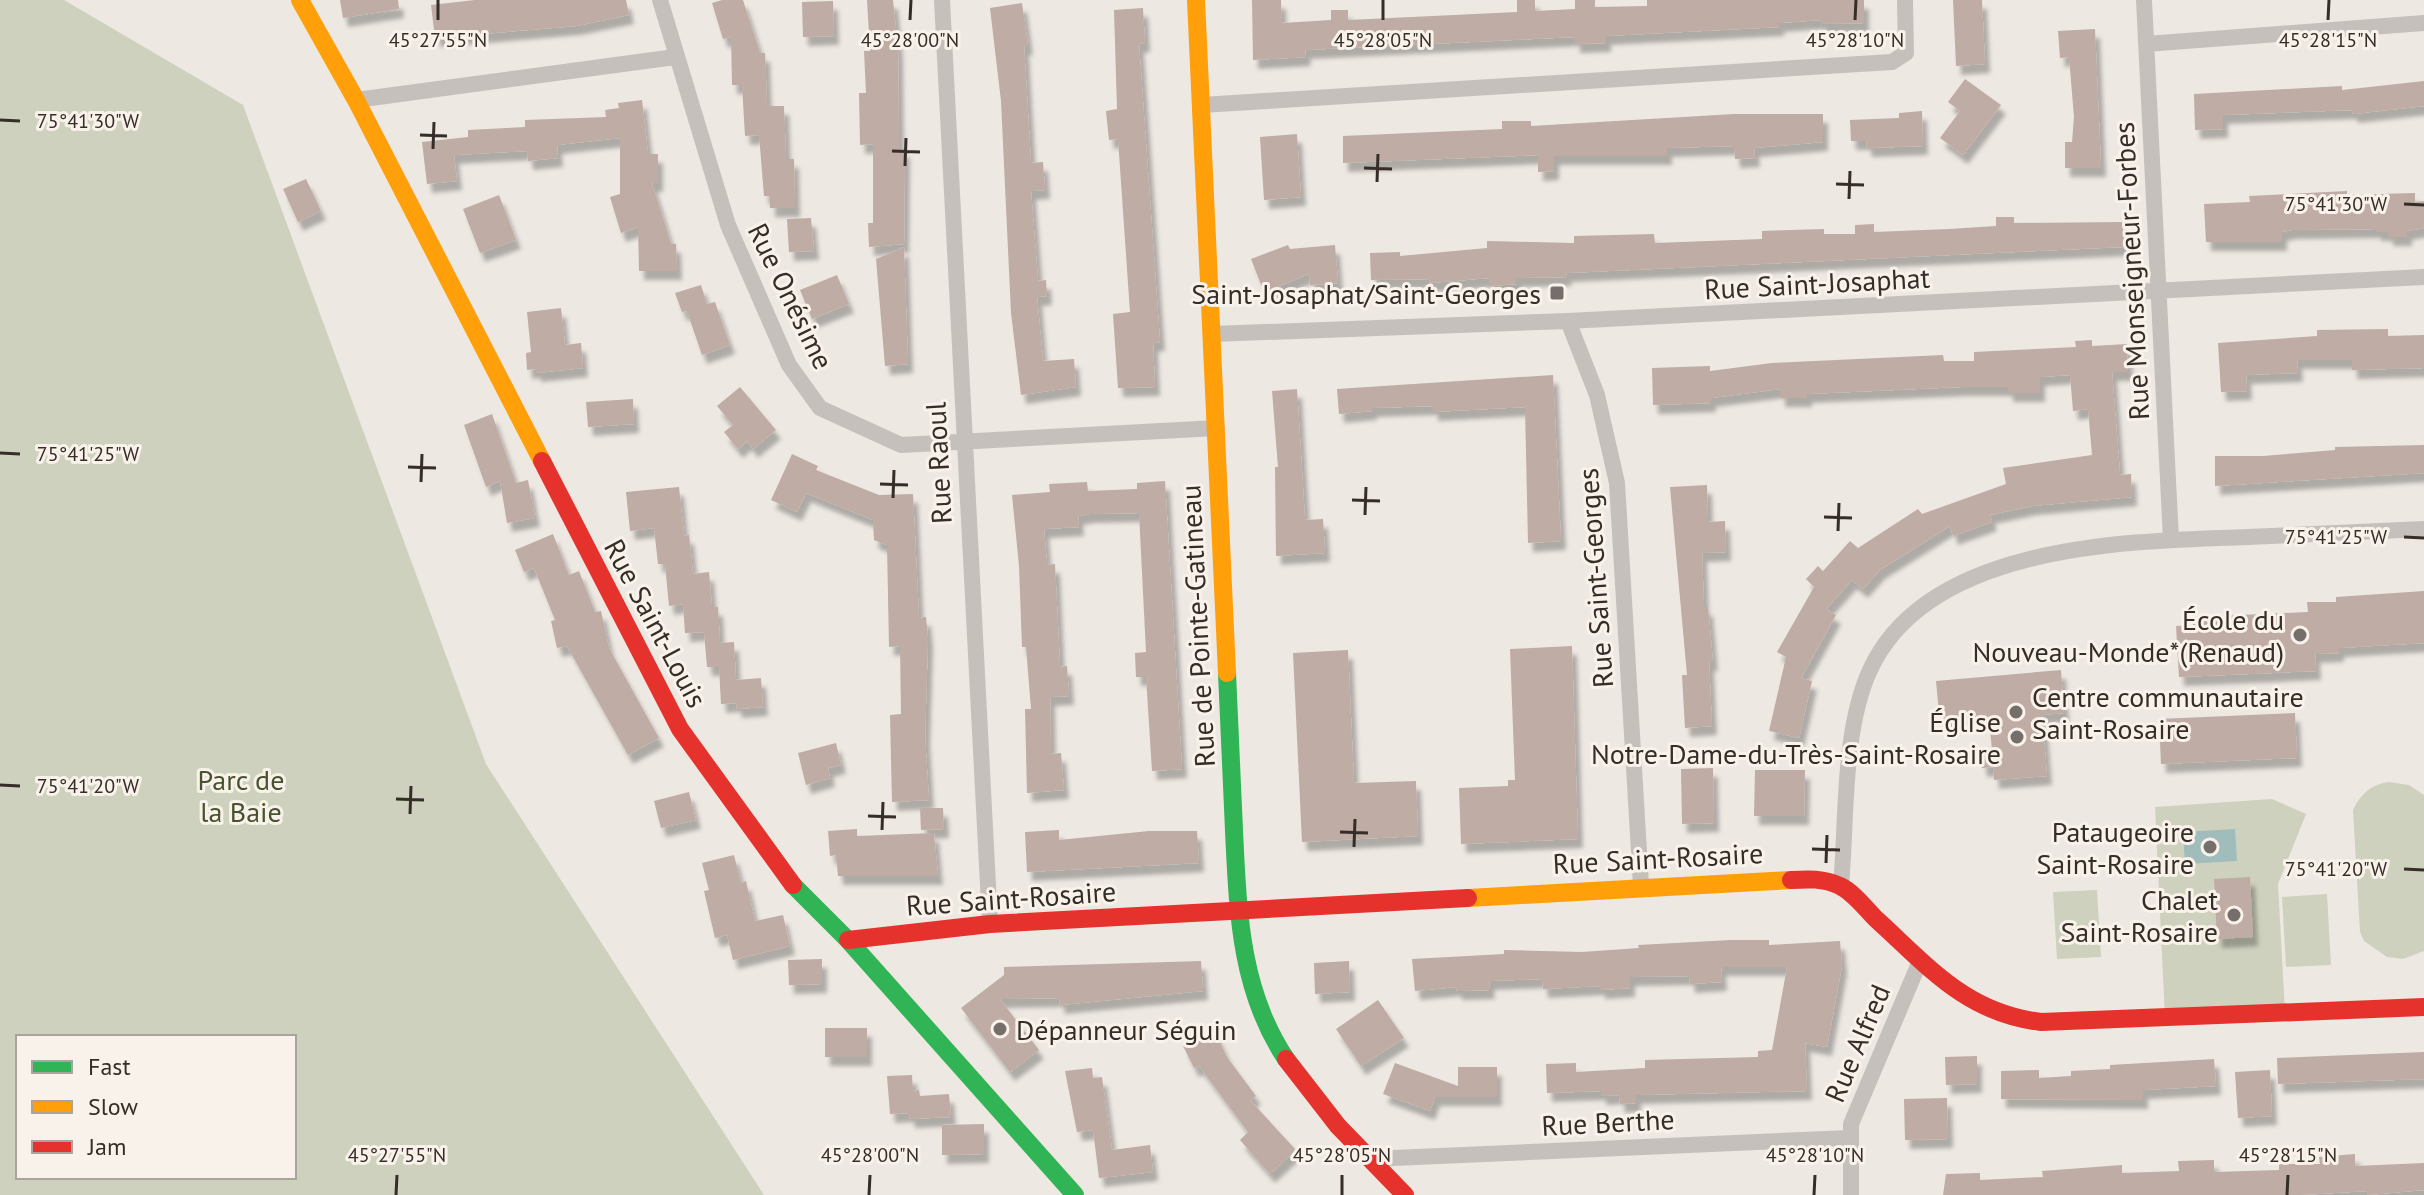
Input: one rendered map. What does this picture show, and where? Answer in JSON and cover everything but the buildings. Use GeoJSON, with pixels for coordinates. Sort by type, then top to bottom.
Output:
{"type":"FeatureCollection","features":[{"type":"Feature","properties":{"kind":"street","name":"Rue Saint-Louis"},"geometry":{"type":"LineString","coordinates":[[300,0],[356,100],[680,729],[782,874],[848,940],[1075,1195]]}},
{"type":"Feature","properties":{"kind":"street","name":"Rue Onésime"},"geometry":{"type":"LineString","coordinates":[[660,0],[728,225],[789,365],[820,408],[901,445],[1217,428]]}},
{"type":"Feature","properties":{"kind":"street","name":"Rue Raoul"},"geometry":{"type":"LineString","coordinates":[[942,0],[990,924]]}},
{"type":"Feature","properties":{"kind":"street","name":"Rue de Pointe-Gatineau"},"geometry":{"type":"LineString","coordinates":[[1196,0],[1238,911],[1252,992],[1278,1047],[1311,1093],[1405,1195]]}},
{"type":"Feature","properties":{"kind":"street"},"geometry":{"type":"LineString","coordinates":[[1202,105],[1892,62],[1901,60],[1906,53],[1905,0]]}},
{"type":"Feature","properties":{"kind":"street","name":"Rue Monseigneur-Forbes"},"geometry":{"type":"LineString","coordinates":[[2144,0],[2171,540]]}},
{"type":"Feature","properties":{"kind":"street"},"geometry":{"type":"LineString","coordinates":[[2146,44],[2424,23]]}},
{"type":"Feature","properties":{"kind":"street"},"geometry":{"type":"LineString","coordinates":[[356,100],[675,57]]}},
{"type":"Feature","properties":{"kind":"street","name":"Rue Saint-Josaphat"},"geometry":{"type":"LineString","coordinates":[[1212,334],[1568,321],[2424,277]]}},
{"type":"Feature","properties":{"kind":"street","name":"Rue Saint-Georges"},"geometry":{"type":"LineString","coordinates":[[1568,321],[1597,395],[1617,483],[1641,885]]}},
{"type":"Feature","properties":{"kind":"street"},"geometry":{"type":"LineString","coordinates":[[2424,529],[2171,540],[2069,551],[2007,566],[1941,595],[1889,639],[1869,671],[1856,718],[1841,886],[1920,961],[1973,1002],[2029,1021],[2424,1007]]}},
{"type":"Feature","properties":{"kind":"street","name":"Rue Saint-Rosaire"},"geometry":{"type":"LineString","coordinates":[[848,940],[990,924],[1641,885],[1815,879],[1841,886]]}},
{"type":"Feature","properties":{"kind":"street","name":"Rue Alfred"},"geometry":{"type":"LineString","coordinates":[[1851,1195],[1851,1124],[1920,961]]}},
{"type":"Feature","properties":{"kind":"street","name":"Rue Berthe"},"geometry":{"type":"LineString","coordinates":[[1370,1159],[1849,1138]]}},
{"type":"Feature","properties":{"kind":"green space","name":"Parc de la Baie"},"geometry":{"type":"Polygon","coordinates":[[[0,0],[64,0],[243,105],[486,764],[764,1195],[0,1195],[0,0]]]}},
{"type":"Feature","properties":{"kind":"green space"},"geometry":{"type":"Polygon","coordinates":[[[2389,782],[2409,785],[2424,795],[2424,951],[2403,959],[2387,957],[2364,941],[2360,932],[2353,810],[2367,791],[2389,782]]]}},
{"type":"Feature","properties":{"kind":"green space"},"geometry":{"type":"Polygon","coordinates":[[[2272,799],[2306,814],[2278,884],[2285,1013],[2165,1018],[2155,807],[2272,799]]]}},
{"type":"Feature","properties":{"kind":"green space"},"geometry":{"type":"Polygon","coordinates":[[[2097,890],[2101,957],[2057,959],[2053,892],[2097,890]]]}},
{"type":"Feature","properties":{"kind":"green space"},"geometry":{"type":"Polygon","coordinates":[[[2327,894],[2331,965],[2286,967],[2282,897],[2327,894]]]}},
{"type":"Feature","properties":{"kind":"water","name":"Pataugeoire Saint-Rosaire"},"geometry":{"type":"Polygon","coordinates":[[[2235,829],[2237,861],[2185,864],[2183,832],[2235,829]]]}},
{"type":"Feature","properties":{"kind":"traffic: fast"},"geometry":{"type":"LineString","coordinates":[[1227,673],[1237,891],[1244,950],[1259,1006],[1286,1059]]}},
{"type":"Feature","properties":{"kind":"traffic: fast"},"geometry":{"type":"LineString","coordinates":[[793,885],[848,940],[1075,1195]]}},
{"type":"Feature","properties":{"kind":"traffic: slow"},"geometry":{"type":"LineString","coordinates":[[300,0],[356,100],[542,461]]}},
{"type":"Feature","properties":{"kind":"traffic: slow"},"geometry":{"type":"LineString","coordinates":[[1196,0],[1227,673]]}},
{"type":"Feature","properties":{"kind":"traffic: slow"},"geometry":{"type":"LineString","coordinates":[[1468,898],[1791,880]]}},
{"type":"Feature","properties":{"kind":"traffic: jam"},"geometry":{"type":"LineString","coordinates":[[542,461],[680,729],[793,885]]}},
{"type":"Feature","properties":{"kind":"traffic: jam"},"geometry":{"type":"LineString","coordinates":[[1791,880],[1822,880],[1845,889],[1950,985],[1991,1009],[2015,1017],[2041,1022],[2424,1007]]}},
{"type":"Feature","properties":{"kind":"traffic: jam"},"geometry":{"type":"LineString","coordinates":[[848,940],[990,924],[1468,898]]}},
{"type":"Feature","properties":{"kind":"traffic: jam"},"geometry":{"type":"LineString","coordinates":[[1286,1059],[1338,1126],[1405,1195]]}},
{"type":"Feature","properties":{"kind":"place","name":"Saint-Josaphat/Saint-Georges"},"geometry":{"type":"Point","coordinates":[1557,293]}},
{"type":"Feature","properties":{"kind":"place","name":"École du Nouveau-Monde*(Renaud)"},"geometry":{"type":"Point","coordinates":[2300,635]}},
{"type":"Feature","properties":{"kind":"place","name":"Centre communautaire Saint-Rosaire"},"geometry":{"type":"Point","coordinates":[2016,712]}},
{"type":"Feature","properties":{"kind":"place","name":"Église Notre-Dame-du-Très-Saint-Rosaire"},"geometry":{"type":"Point","coordinates":[2017,737]}},
{"type":"Feature","properties":{"kind":"place","name":"Pataugeoire Saint-Rosaire"},"geometry":{"type":"Point","coordinates":[2210,847]}},
{"type":"Feature","properties":{"kind":"place","name":"Chalet Saint-Rosaire"},"geometry":{"type":"Point","coordinates":[2234,915]}},
{"type":"Feature","properties":{"kind":"place","name":"Dépanneur Séguin"},"geometry":{"type":"Point","coordinates":[1000,1029]}}]}
